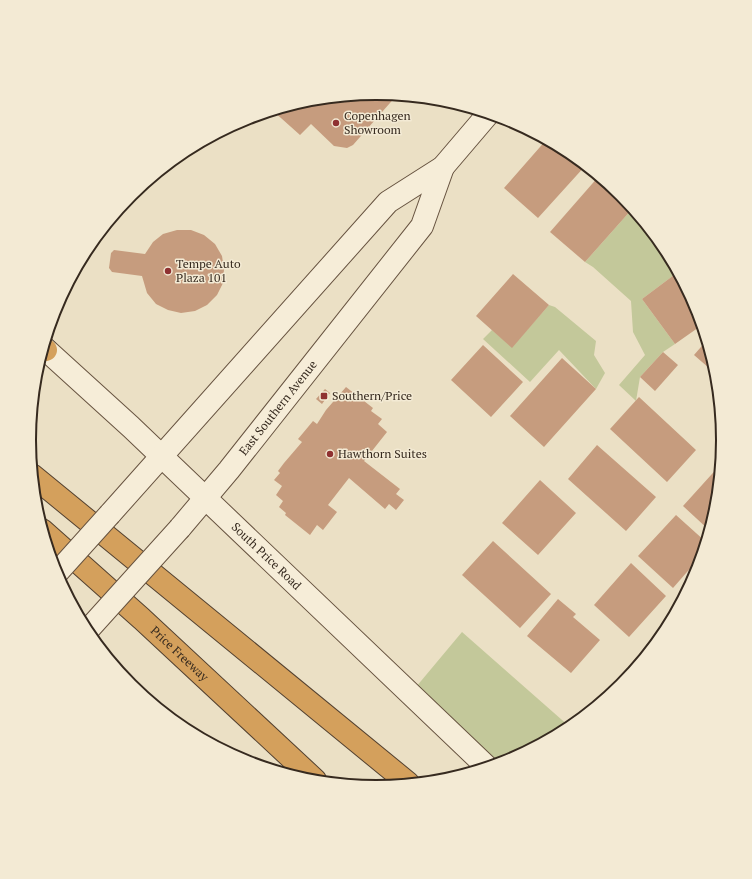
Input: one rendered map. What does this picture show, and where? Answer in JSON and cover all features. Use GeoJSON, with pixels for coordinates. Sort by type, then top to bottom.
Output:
{"type":"FeatureCollection","features":[{"type":"Feature","properties":{"kind":"highway"},"geometry":{"type":"LineString","coordinates":[[39,479],[403,779]]}},
{"type":"Feature","properties":{"kind":"highway","name":"Price Freeway"},"geometry":{"type":"LineString","coordinates":[[51,538],[142,619],[307,772]]}},
{"type":"Feature","properties":{"kind":"main road","name":"East Southern Avenue"},"geometry":{"type":"LineString","coordinates":[[61,568],[388,202],[443,167],[485,118]]}},
{"type":"Feature","properties":{"kind":"main road","name":"East Southern Avenue"},"geometry":{"type":"LineString","coordinates":[[92,626],[206,497],[422,226],[443,167]]}},
{"type":"Feature","properties":{"kind":"main road","name":"South Price Road"},"geometry":{"type":"LineString","coordinates":[[48,352],[206,497],[482,762]]}},
{"type":"Feature","properties":{"kind":"green space"},"geometry":{"type":"Polygon","coordinates":[[[629,212],[659,251],[673,276],[642,299],[675,344],[663,352],[640,377],[636,401],[619,385],[645,355],[633,332],[631,301],[593,267],[585,262],[629,212]]]}},
{"type":"Feature","properties":{"kind":"green space"},"geometry":{"type":"Polygon","coordinates":[[[549,305],[555,307],[596,341],[594,355],[605,373],[596,389],[559,350],[530,382],[483,339],[492,330],[512,347],[549,305]]]}},
{"type":"Feature","properties":{"kind":"green space"},"geometry":{"type":"Polygon","coordinates":[[[462,632],[565,722],[546,734],[506,754],[493,758],[416,687],[462,632]]]}},
{"type":"Feature","properties":{"kind":"building"},"geometry":{"type":"Polygon","coordinates":[[[354,100],[393,100],[353,145],[347,148],[334,146],[311,124],[300,135],[277,115],[332,102],[354,100]]]}},
{"type":"Feature","properties":{"kind":"building"},"geometry":{"type":"Polygon","coordinates":[[[543,144],[582,169],[538,218],[504,188],[543,144]]]}},
{"type":"Feature","properties":{"kind":"building"},"geometry":{"type":"Polygon","coordinates":[[[595,180],[629,212],[585,262],[550,232],[595,180]]]}},
{"type":"Feature","properties":{"kind":"building","name":"Tempe Auto Plaza 101"},"geometry":{"type":"Polygon","coordinates":[[[177,230],[191,230],[204,235],[215,244],[222,256],[224,269],[223,283],[217,295],[207,305],[195,311],[181,313],[168,310],[156,304],[147,293],[142,276],[112,272],[109,268],[111,253],[114,250],[145,254],[153,242],[163,234],[177,230]]]}},
{"type":"Feature","properties":{"kind":"building"},"geometry":{"type":"Polygon","coordinates":[[[513,274],[549,305],[512,348],[476,316],[513,274]]]}},
{"type":"Feature","properties":{"kind":"building"},"geometry":{"type":"Polygon","coordinates":[[[673,276],[681,289],[697,328],[675,344],[642,299],[673,276]]]}},
{"type":"Feature","properties":{"kind":"building"},"geometry":{"type":"Polygon","coordinates":[[[483,345],[523,382],[491,417],[451,380],[483,345]]]}},
{"type":"Feature","properties":{"kind":"building"},"geometry":{"type":"Polygon","coordinates":[[[702,346],[708,367],[694,355],[702,346]]]}},
{"type":"Feature","properties":{"kind":"building"},"geometry":{"type":"Polygon","coordinates":[[[663,352],[678,365],[655,391],[640,377],[663,352]]]}},
{"type":"Feature","properties":{"kind":"building"},"geometry":{"type":"Polygon","coordinates":[[[562,358],[596,389],[544,447],[510,416],[562,358]]]}},
{"type":"Feature","properties":{"kind":"building","name":"Hawthorn Suites"},"geometry":{"type":"Polygon","coordinates":[[[346,387],[373,408],[371,411],[382,419],[378,424],[387,432],[364,461],[400,489],[396,494],[404,500],[396,510],[389,504],[385,509],[349,478],[328,505],[337,512],[323,530],[317,525],[310,535],[285,515],[286,513],[279,507],[283,501],[276,495],[282,486],[274,480],[280,473],[278,471],[302,442],[298,439],[313,421],[317,424],[326,410],[346,387]]]}},
{"type":"Feature","properties":{"kind":"building"},"geometry":{"type":"Polygon","coordinates":[[[325,389],[330,393],[322,404],[316,399],[325,389]]]}},
{"type":"Feature","properties":{"kind":"building"},"geometry":{"type":"Polygon","coordinates":[[[639,397],[696,450],[667,482],[610,429],[639,397]]]}},
{"type":"Feature","properties":{"kind":"building"},"geometry":{"type":"Polygon","coordinates":[[[597,445],[656,497],[626,531],[568,479],[597,445]]]}},
{"type":"Feature","properties":{"kind":"building"},"geometry":{"type":"Polygon","coordinates":[[[714,472],[704,526],[683,506],[714,472]]]}},
{"type":"Feature","properties":{"kind":"building"},"geometry":{"type":"Polygon","coordinates":[[[540,480],[576,513],[538,555],[502,523],[540,480]]]}},
{"type":"Feature","properties":{"kind":"building"},"geometry":{"type":"Polygon","coordinates":[[[676,515],[701,538],[691,567],[673,588],[638,556],[676,515]]]}},
{"type":"Feature","properties":{"kind":"building"},"geometry":{"type":"Polygon","coordinates":[[[493,541],[551,594],[520,628],[462,575],[493,541]]]}},
{"type":"Feature","properties":{"kind":"building"},"geometry":{"type":"Polygon","coordinates":[[[631,563],[666,596],[629,637],[594,605],[631,563]]]}},
{"type":"Feature","properties":{"kind":"building"},"geometry":{"type":"Polygon","coordinates":[[[558,599],[576,614],[573,617],[600,640],[571,673],[527,636],[558,599]]]}},
{"type":"Feature","properties":{"kind":"place","name":"Copenhagen Showroom"},"geometry":{"type":"Point","coordinates":[336,123]}},
{"type":"Feature","properties":{"kind":"place","name":"Tempe Auto Plaza 101"},"geometry":{"type":"Point","coordinates":[168,271]}},
{"type":"Feature","properties":{"kind":"place","name":"Southern/Price"},"geometry":{"type":"Point","coordinates":[324,396]}},
{"type":"Feature","properties":{"kind":"place","name":"Hawthorn Suites"},"geometry":{"type":"Point","coordinates":[330,454]}}]}
